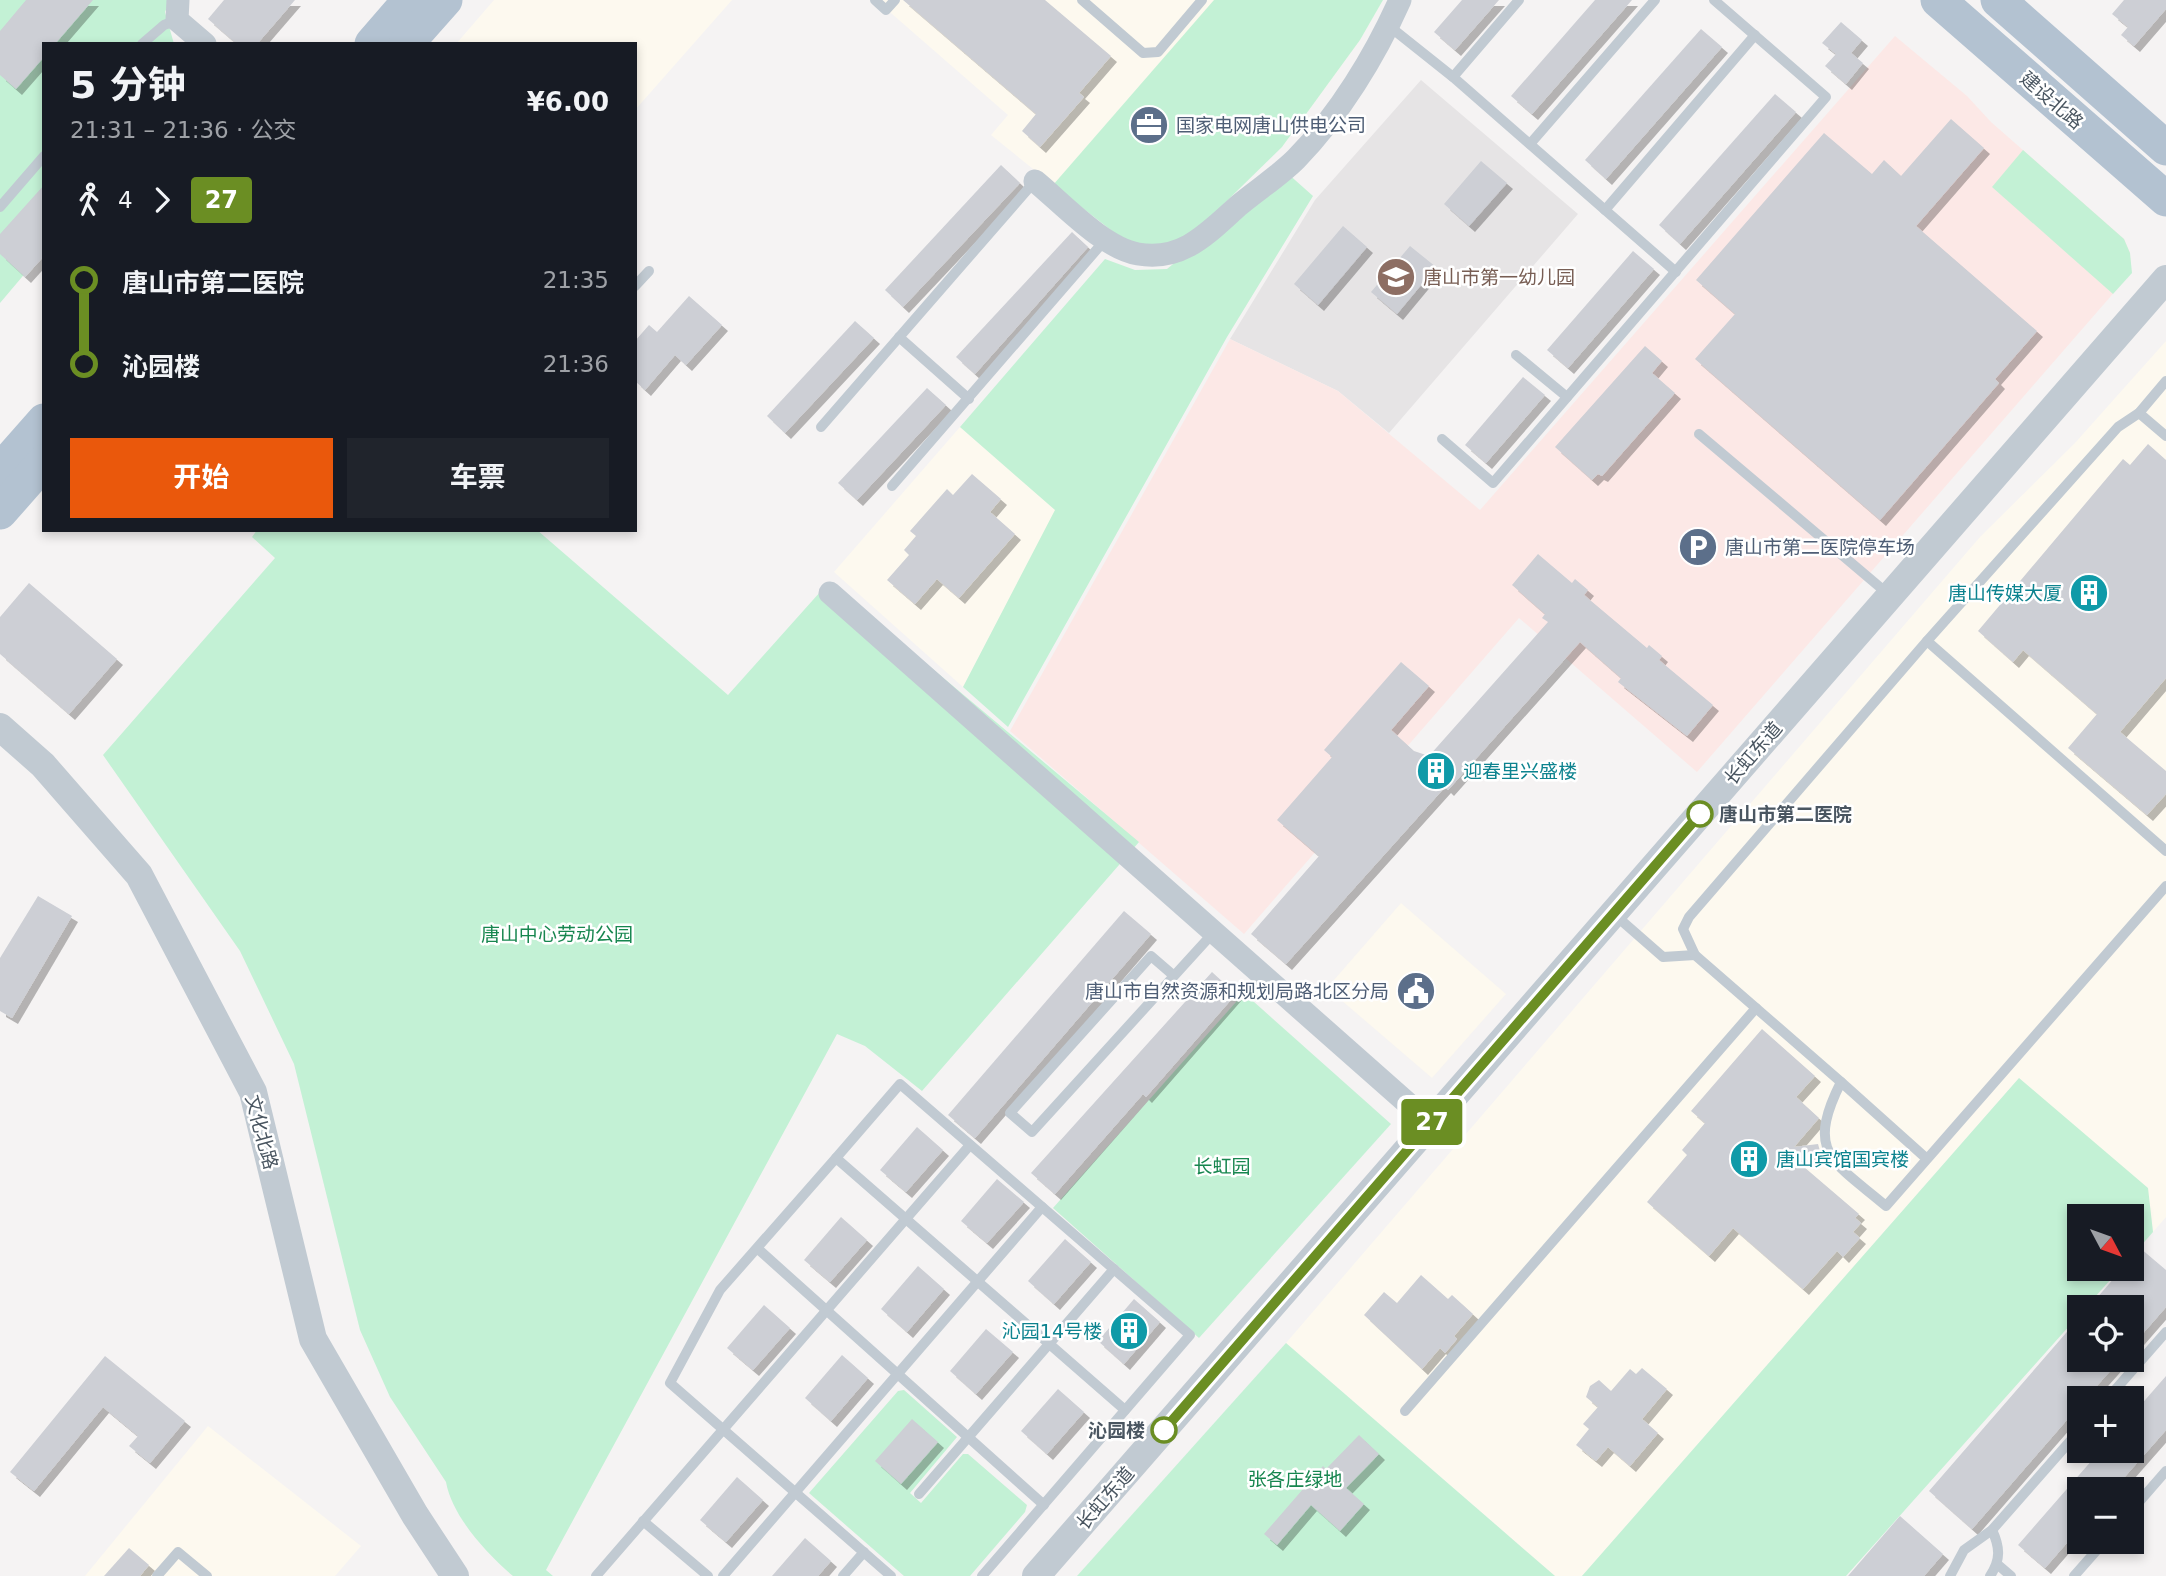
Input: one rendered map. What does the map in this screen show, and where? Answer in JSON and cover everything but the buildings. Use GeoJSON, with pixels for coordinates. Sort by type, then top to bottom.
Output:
{"type":"FeatureCollection","features":[{"type":"Feature","properties":{"kind":"main road"},"geometry":{"type":"LineString","coordinates":[[374,42],[410,0]]}},
{"type":"Feature","properties":{"kind":"main road"},"geometry":{"type":"LineString","coordinates":[[408,42],[445,0]]}},
{"type":"Feature","properties":{"kind":"main road","name":"建设北路"},"geometry":{"type":"LineString","coordinates":[[1938,0],[2166,199]]}},
{"type":"Feature","properties":{"kind":"main road","name":"建设北路"},"geometry":{"type":"LineString","coordinates":[[1998,0],[2166,148]]}},
{"type":"Feature","properties":{"kind":"main road"},"geometry":{"type":"LineString","coordinates":[[0,471],[42,423]]}},
{"type":"Feature","properties":{"kind":"main road"},"geometry":{"type":"LineString","coordinates":[[0,512],[42,463]]}},
{"type":"Feature","properties":{"kind":"street"},"geometry":{"type":"LineString","coordinates":[[1035,181],[1105,240],[1135,254],[1155,255],[1190,248],[1295,159],[1343,101],[1389,26],[1400,0]]}},
{"type":"Feature","properties":{"kind":"street"},"geometry":{"type":"LineString","coordinates":[[178,10],[203,42]]}},
{"type":"Feature","properties":{"kind":"street","name":"长虹东道"},"geometry":{"type":"LineString","coordinates":[[1037,1576],[2166,279]]}},
{"type":"Feature","properties":{"kind":"street"},"geometry":{"type":"LineString","coordinates":[[830,593],[1431,1124]]}},
{"type":"Feature","properties":{"kind":"street","name":"文化北路"},"geometry":{"type":"LineString","coordinates":[[0,727],[43,765],[139,875],[253,1092],[313,1339],[415,1515],[455,1576]]}},
{"type":"Feature","properties":{"kind":"lane"},"geometry":{"type":"LineString","coordinates":[[875,0],[886,10],[895,0]]}},
{"type":"Feature","properties":{"kind":"lane"},"geometry":{"type":"LineString","coordinates":[[1082,0],[1143,53],[1158,52],[1202,0]]}},
{"type":"Feature","properties":{"kind":"lane"},"geometry":{"type":"LineString","coordinates":[[1453,77],[1519,0]]}},
{"type":"Feature","properties":{"kind":"lane"},"geometry":{"type":"LineString","coordinates":[[1530,144],[1655,0]]}},
{"type":"Feature","properties":{"kind":"lane"},"geometry":{"type":"LineString","coordinates":[[1442,439],[1493,483],[1826,97],[1714,0]]}},
{"type":"Feature","properties":{"kind":"lane"},"geometry":{"type":"LineString","coordinates":[[144,42],[178,10]]}},
{"type":"Feature","properties":{"kind":"lane"},"geometry":{"type":"LineString","coordinates":[[1389,26],[1453,77],[1676,272]]}},
{"type":"Feature","properties":{"kind":"lane"},"geometry":{"type":"LineString","coordinates":[[1605,210],[1755,35]]}},
{"type":"Feature","properties":{"kind":"lane"},"geometry":{"type":"LineString","coordinates":[[0,207],[42,158]]}},
{"type":"Feature","properties":{"kind":"lane"},"geometry":{"type":"LineString","coordinates":[[821,427],[1035,181]]}},
{"type":"Feature","properties":{"kind":"lane"},"geometry":{"type":"LineString","coordinates":[[892,486],[1105,240]]}},
{"type":"Feature","properties":{"kind":"lane"},"geometry":{"type":"LineString","coordinates":[[637,284],[649,271]]}},
{"type":"Feature","properties":{"kind":"lane"},"geometry":{"type":"LineString","coordinates":[[899,337],[969,399]]}},
{"type":"Feature","properties":{"kind":"lane"},"geometry":{"type":"LineString","coordinates":[[1516,355],[1567,397]]}},
{"type":"Feature","properties":{"kind":"lane"},"geometry":{"type":"LineString","coordinates":[[1927,1159],[1695,955],[1683,929],[1689,917],[1927,641],[2118,427],[2139,413],[2166,381]]}},
{"type":"Feature","properties":{"kind":"lane"},"geometry":{"type":"LineString","coordinates":[[2139,413],[2166,436]]}},
{"type":"Feature","properties":{"kind":"lane"},"geometry":{"type":"LineString","coordinates":[[1699,434],[1890,596]]}},
{"type":"Feature","properties":{"kind":"lane"},"geometry":{"type":"LineString","coordinates":[[1927,641],[2166,851]]}},
{"type":"Feature","properties":{"kind":"lane"},"geometry":{"type":"LineString","coordinates":[[1841,1082],[1829,1106],[1823,1134],[1832,1160],[1886,1206],[2166,886]]}},
{"type":"Feature","properties":{"kind":"lane"},"geometry":{"type":"LineString","coordinates":[[1614,914],[1663,957],[1695,955]]}},
{"type":"Feature","properties":{"kind":"lane"},"geometry":{"type":"LineString","coordinates":[[1173,975],[1151,956],[1010,1113],[1032,1132],[1214,932]]}},
{"type":"Feature","properties":{"kind":"lane"},"geometry":{"type":"LineString","coordinates":[[1405,1411],[1756,1008]]}},
{"type":"Feature","properties":{"kind":"lane"},"geometry":{"type":"LineString","coordinates":[[891,1576],[670,1383],[720,1290],[900,1084],[1190,1335],[982,1576]]}},
{"type":"Feature","properties":{"kind":"lane"},"geometry":{"type":"LineString","coordinates":[[596,1576],[970,1144]]}},
{"type":"Feature","properties":{"kind":"lane"},"geometry":{"type":"LineString","coordinates":[[836,1158],[1125,1410]]}},
{"type":"Feature","properties":{"kind":"lane"},"geometry":{"type":"LineString","coordinates":[[723,1576],[1042,1207]]}},
{"type":"Feature","properties":{"kind":"lane"},"geometry":{"type":"LineString","coordinates":[[758,1249],[1044,1504]]}},
{"type":"Feature","properties":{"kind":"lane"},"geometry":{"type":"LineString","coordinates":[[919,1494],[1114,1269]]}},
{"type":"Feature","properties":{"kind":"lane"},"geometry":{"type":"LineString","coordinates":[[2119,1386],[2166,1332]]}},
{"type":"Feature","properties":{"kind":"lane"},"geometry":{"type":"LineString","coordinates":[[1950,1576],[1964,1550],[1992,1530],[2067,1445]]}},
{"type":"Feature","properties":{"kind":"lane"},"geometry":{"type":"LineString","coordinates":[[2144,1496],[2166,1471]]}},
{"type":"Feature","properties":{"kind":"lane"},"geometry":{"type":"LineString","coordinates":[[643,1521],[708,1576]]}},
{"type":"Feature","properties":{"kind":"lane"},"geometry":{"type":"LineString","coordinates":[[1990,1576],[1997,1564],[1999,1545],[1992,1530]]}},
{"type":"Feature","properties":{"kind":"lane"},"geometry":{"type":"LineString","coordinates":[[157,1576],[178,1552],[207,1576]]}},
{"type":"Feature","properties":{"kind":"lane"},"geometry":{"type":"LineString","coordinates":[[844,1576],[864,1552]]}},
{"type":"Feature","properties":{"kind":"lane"},"geometry":{"type":"LineString","coordinates":[[2074,1576],[2093,1554]]}},
{"type":"Feature","properties":{"kind":"lane"},"geometry":{"type":"LineString","coordinates":[[1997,1564],[2011,1576]]}},
{"type":"Feature","properties":{"kind":"shaded area"},"geometry":{"type":"Polygon","coordinates":[[[494,0],[732,0],[637,108],[637,42],[458,42],[494,0]]]}},
{"type":"Feature","properties":{"kind":"shaded area","name":"国家电网唐山供电公司"},"geometry":{"type":"Polygon","coordinates":[[[876,0],[1383,0],[1360,40],[1282,147],[1053,185],[991,135],[1008,115],[876,0]]]}},
{"type":"Feature","properties":{"kind":"shaded area","name":"唐山市第二医院"},"geometry":{"type":"Polygon","coordinates":[[[1895,36],[1967,96],[1991,122],[2124,239],[2130,253],[2131,273],[1697,772],[1519,618],[1244,934],[1010,731],[1230,339],[1338,391],[1480,510],[1895,36]]]}},
{"type":"Feature","properties":{"kind":"shaded area","name":"唐山市第一幼儿园"},"geometry":{"type":"Polygon","coordinates":[[[1421,80],[1578,214],[1389,433],[1338,391],[1230,339],[1315,200],[1421,80]]]}},
{"type":"Feature","properties":{"kind":"shaded area"},"geometry":{"type":"Polygon","coordinates":[[[2166,341],[2166,1217],[2153,1232],[2147,1189],[2019,1078],[1582,1576],[1555,1576],[1286,1343],[1980,537],[2075,443],[2166,341]]]}},
{"type":"Feature","properties":{"kind":"shaded area"},"geometry":{"type":"Polygon","coordinates":[[[960,427],[1056,510],[963,687],[834,572],[960,427]]]}},
{"type":"Feature","properties":{"kind":"shaded area","name":"唐山市自然资源和规划局路北区分局"},"geometry":{"type":"Polygon","coordinates":[[[1401,903],[1506,994],[1432,1078],[1327,988],[1401,903]]]}},
{"type":"Feature","properties":{"kind":"shaded area"},"geometry":{"type":"Polygon","coordinates":[[[208,1426],[361,1546],[335,1576],[85,1576],[208,1426]]]}},
{"type":"Feature","properties":{"kind":"green space"},"geometry":{"type":"Polygon","coordinates":[[[0,0],[170,0],[165,12],[173,42],[42,42],[42,253],[0,303],[0,0]]]}},
{"type":"Feature","properties":{"kind":"green space"},"geometry":{"type":"Polygon","coordinates":[[[1214,0],[1383,0],[1360,40],[1282,147],[1190,237],[1158,251],[1121,238],[1053,185],[1214,0]]]}},
{"type":"Feature","properties":{"kind":"green space"},"geometry":{"type":"Polygon","coordinates":[[[2023,150],[2124,239],[2130,253],[2132,273],[2113,294],[1992,187],[2023,150]]]}},
{"type":"Feature","properties":{"kind":"green space"},"geometry":{"type":"Polygon","coordinates":[[[1286,172],[1313,196],[1227,337],[1008,727],[963,687],[1055,510],[960,427],[1105,259],[1135,270],[1167,269],[1286,172]]]}},
{"type":"Feature","properties":{"kind":"green space","name":"唐山中心劳动公园"},"geometry":{"type":"Polygon","coordinates":[[[256,532],[539,532],[728,695],[829,582],[1139,842],[922,1091],[865,1046],[837,1034],[546,1570],[553,1576],[513,1576],[492,1556],[463,1521],[449,1495],[446,1482],[390,1397],[360,1330],[294,1064],[240,951],[103,755],[275,558],[252,537],[256,532]]]}},
{"type":"Feature","properties":{"kind":"green space","name":"长虹园"},"geometry":{"type":"Polygon","coordinates":[[[1244,993],[1391,1124],[1199,1338],[1053,1208],[1244,993]]]}},
{"type":"Feature","properties":{"kind":"green space"},"geometry":{"type":"Polygon","coordinates":[[[2019,1078],[2148,1188],[2153,1232],[2144,1242],[2144,1204],[2067,1204],[2067,1281],[2109,1281],[2097,1295],[2067,1295],[2067,1328],[1846,1576],[1582,1576],[2019,1078]]]}},
{"type":"Feature","properties":{"kind":"green space","name":"张各庄绿地"},"geometry":{"type":"Polygon","coordinates":[[[1286,1343],[1555,1576],[1077,1576],[1286,1343]]]}},
{"type":"Feature","properties":{"kind":"green space"},"geometry":{"type":"Polygon","coordinates":[[[904,1390],[957,1437],[910,1493],[921,1503],[963,1454],[968,1454],[1027,1505],[1025,1512],[970,1576],[904,1576],[809,1493],[898,1391],[904,1390]]]}},
{"type":"Feature","properties":{"kind":"bus line","name":"27"},"geometry":{"type":"LineString","coordinates":[[1164,1430],[1700,814]]}},
{"type":"Feature","properties":{"kind":"place","name":"国家电网唐山供电公司"},"geometry":{"type":"Point","coordinates":[1149,125]}},
{"type":"Feature","properties":{"kind":"place","name":"唐山市第一幼儿园"},"geometry":{"type":"Point","coordinates":[1396,277]}},
{"type":"Feature","properties":{"kind":"place","name":"唐山市第二医院停车场"},"geometry":{"type":"Point","coordinates":[1698,547]}},
{"type":"Feature","properties":{"kind":"place","name":"唐山传媒大厦"},"geometry":{"type":"Point","coordinates":[2089,593]}},
{"type":"Feature","properties":{"kind":"place","name":"迎春里兴盛楼"},"geometry":{"type":"Point","coordinates":[1436,771]}},
{"type":"Feature","properties":{"kind":"place","name":"唐山市第二医院"},"geometry":{"type":"Point","coordinates":[1700,814]}},
{"type":"Feature","properties":{"kind":"place","name":"唐山市自然资源和规划局路北区分局"},"geometry":{"type":"Point","coordinates":[1416,991]}},
{"type":"Feature","properties":{"kind":"place","name":"唐山宾馆国宾楼"},"geometry":{"type":"Point","coordinates":[1749,1159]}},
{"type":"Feature","properties":{"kind":"place","name":"沁园14号楼"},"geometry":{"type":"Point","coordinates":[1129,1331]}},
{"type":"Feature","properties":{"kind":"place","name":"沁园楼"},"geometry":{"type":"Point","coordinates":[1164,1430]}}]}
